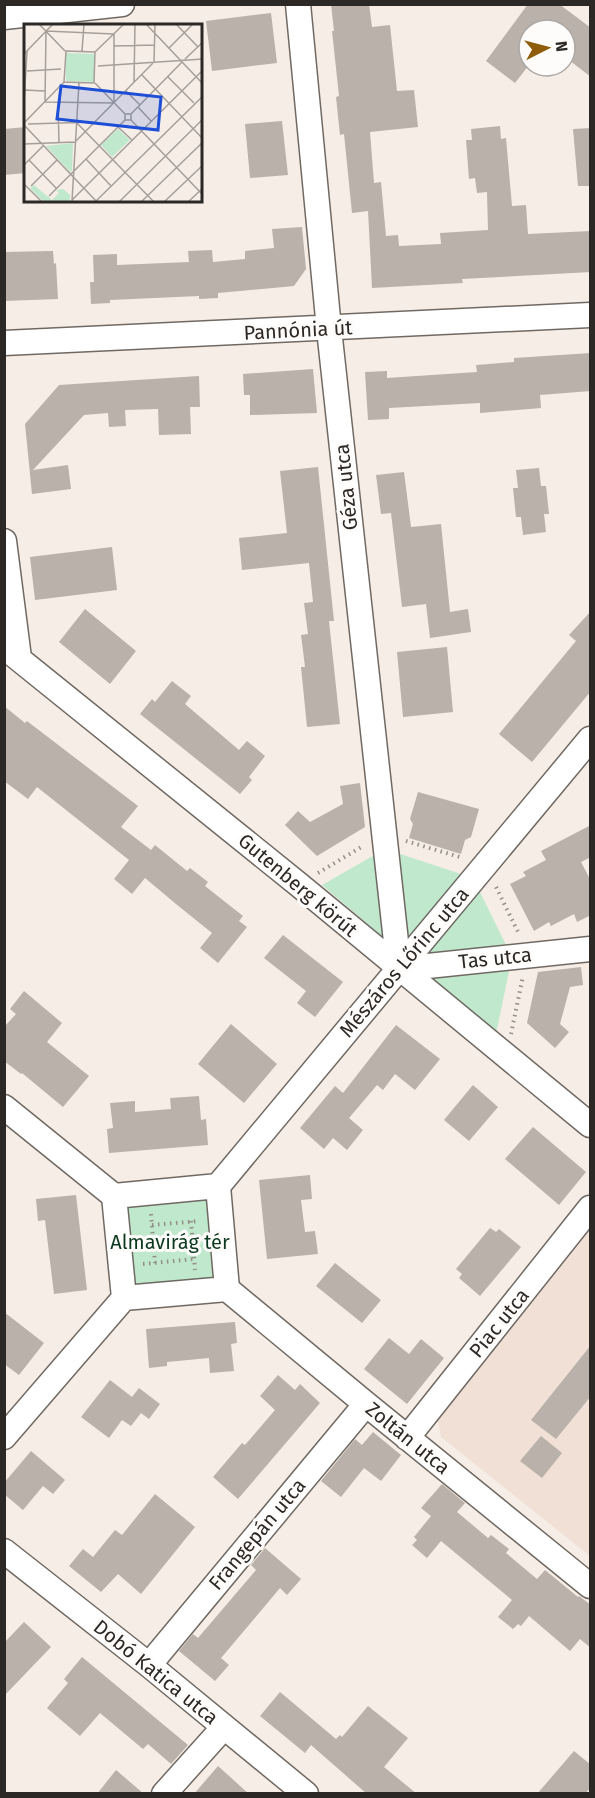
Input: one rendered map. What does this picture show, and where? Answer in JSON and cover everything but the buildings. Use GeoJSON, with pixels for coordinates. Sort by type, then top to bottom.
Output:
{"type":"FeatureCollection","features":[{"type":"Feature","properties":{"kind":"street"},"geometry":{"type":"LineString","coordinates":[[4,17],[122,4]]}},
{"type":"Feature","properties":{"kind":"street","name":"Géza utca"},"geometry":{"type":"LineString","coordinates":[[298,4],[329,328],[399,969]]}},
{"type":"Feature","properties":{"kind":"street","name":"Pannónia út"},"geometry":{"type":"LineString","coordinates":[[4,343],[591,315]]}},
{"type":"Feature","properties":{"kind":"street"},"geometry":{"type":"LineString","coordinates":[[4,541],[12,652]]}},
{"type":"Feature","properties":{"kind":"street","name":"Gutenberg körút"},"geometry":{"type":"LineString","coordinates":[[12,652],[591,1125]]}},
{"type":"Feature","properties":{"kind":"street","name":"Mészáros Lőrinc utca"},"geometry":{"type":"LineString","coordinates":[[218,1186],[591,739]]}},
{"type":"Feature","properties":{"kind":"street","name":"Tas utca"},"geometry":{"type":"LineString","coordinates":[[399,969],[591,949]]}},
{"type":"Feature","properties":{"kind":"street"},"geometry":{"type":"LineString","coordinates":[[4,1107],[114,1196],[124,1298]]}},
{"type":"Feature","properties":{"kind":"street"},"geometry":{"type":"LineString","coordinates":[[4,1437],[124,1298],[227,1288],[218,1186],[114,1196]]}},
{"type":"Feature","properties":{"kind":"street","name":"Piac utca"},"geometry":{"type":"LineString","coordinates":[[407,1437],[591,1208]]}},
{"type":"Feature","properties":{"kind":"street","name":"Zoltán utca"},"geometry":{"type":"LineString","coordinates":[[227,1288],[591,1586]]}},
{"type":"Feature","properties":{"kind":"street","name":"Frangepán utca"},"geometry":{"type":"LineString","coordinates":[[149,1665],[366,1404]]}},
{"type":"Feature","properties":{"kind":"street","name":"Dobó Katica utca"},"geometry":{"type":"LineString","coordinates":[[4,1551],[149,1665],[306,1794]]}},
{"type":"Feature","properties":{"kind":"street"},"geometry":{"type":"LineString","coordinates":[[164,1794],[224,1727]]}},
{"type":"Feature","properties":{"kind":"path"},"geometry":{"type":"LineString","coordinates":[[406,840],[463,858]]}},
{"type":"Feature","properties":{"kind":"path"},"geometry":{"type":"LineString","coordinates":[[319,872],[371,841]]}},
{"type":"Feature","properties":{"kind":"path"},"geometry":{"type":"LineString","coordinates":[[494,884],[523,943]]}},
{"type":"Feature","properties":{"kind":"path"},"geometry":{"type":"LineString","coordinates":[[508,1058],[525,969]]}},
{"type":"Feature","properties":{"kind":"path"},"geometry":{"type":"LineString","coordinates":[[149,1192],[156,1263]]}},
{"type":"Feature","properties":{"kind":"path"},"geometry":{"type":"LineString","coordinates":[[152,1225],[221,1218]]}},
{"type":"Feature","properties":{"kind":"path"},"geometry":{"type":"LineString","coordinates":[[190,1221],[197,1292]]}},
{"type":"Feature","properties":{"kind":"path"},"geometry":{"type":"LineString","coordinates":[[121,1266],[194,1260]]}},
{"type":"Feature","properties":{"kind":"shaded area"},"geometry":{"type":"Polygon","coordinates":[[[590,1230],[590,1556],[441,1437],[438,1420],[590,1230]]]}},
{"type":"Feature","properties":{"kind":"green space"},"geometry":{"type":"Polygon","coordinates":[[[385,849],[473,878],[512,957],[496,1034],[322,885],[385,849]]]}},
{"type":"Feature","properties":{"kind":"green space","name":"Almavirág tér"},"geometry":{"type":"Polygon","coordinates":[[[206,1199],[214,1278],[134,1286],[126,1207],[206,1199]]]}}]}
